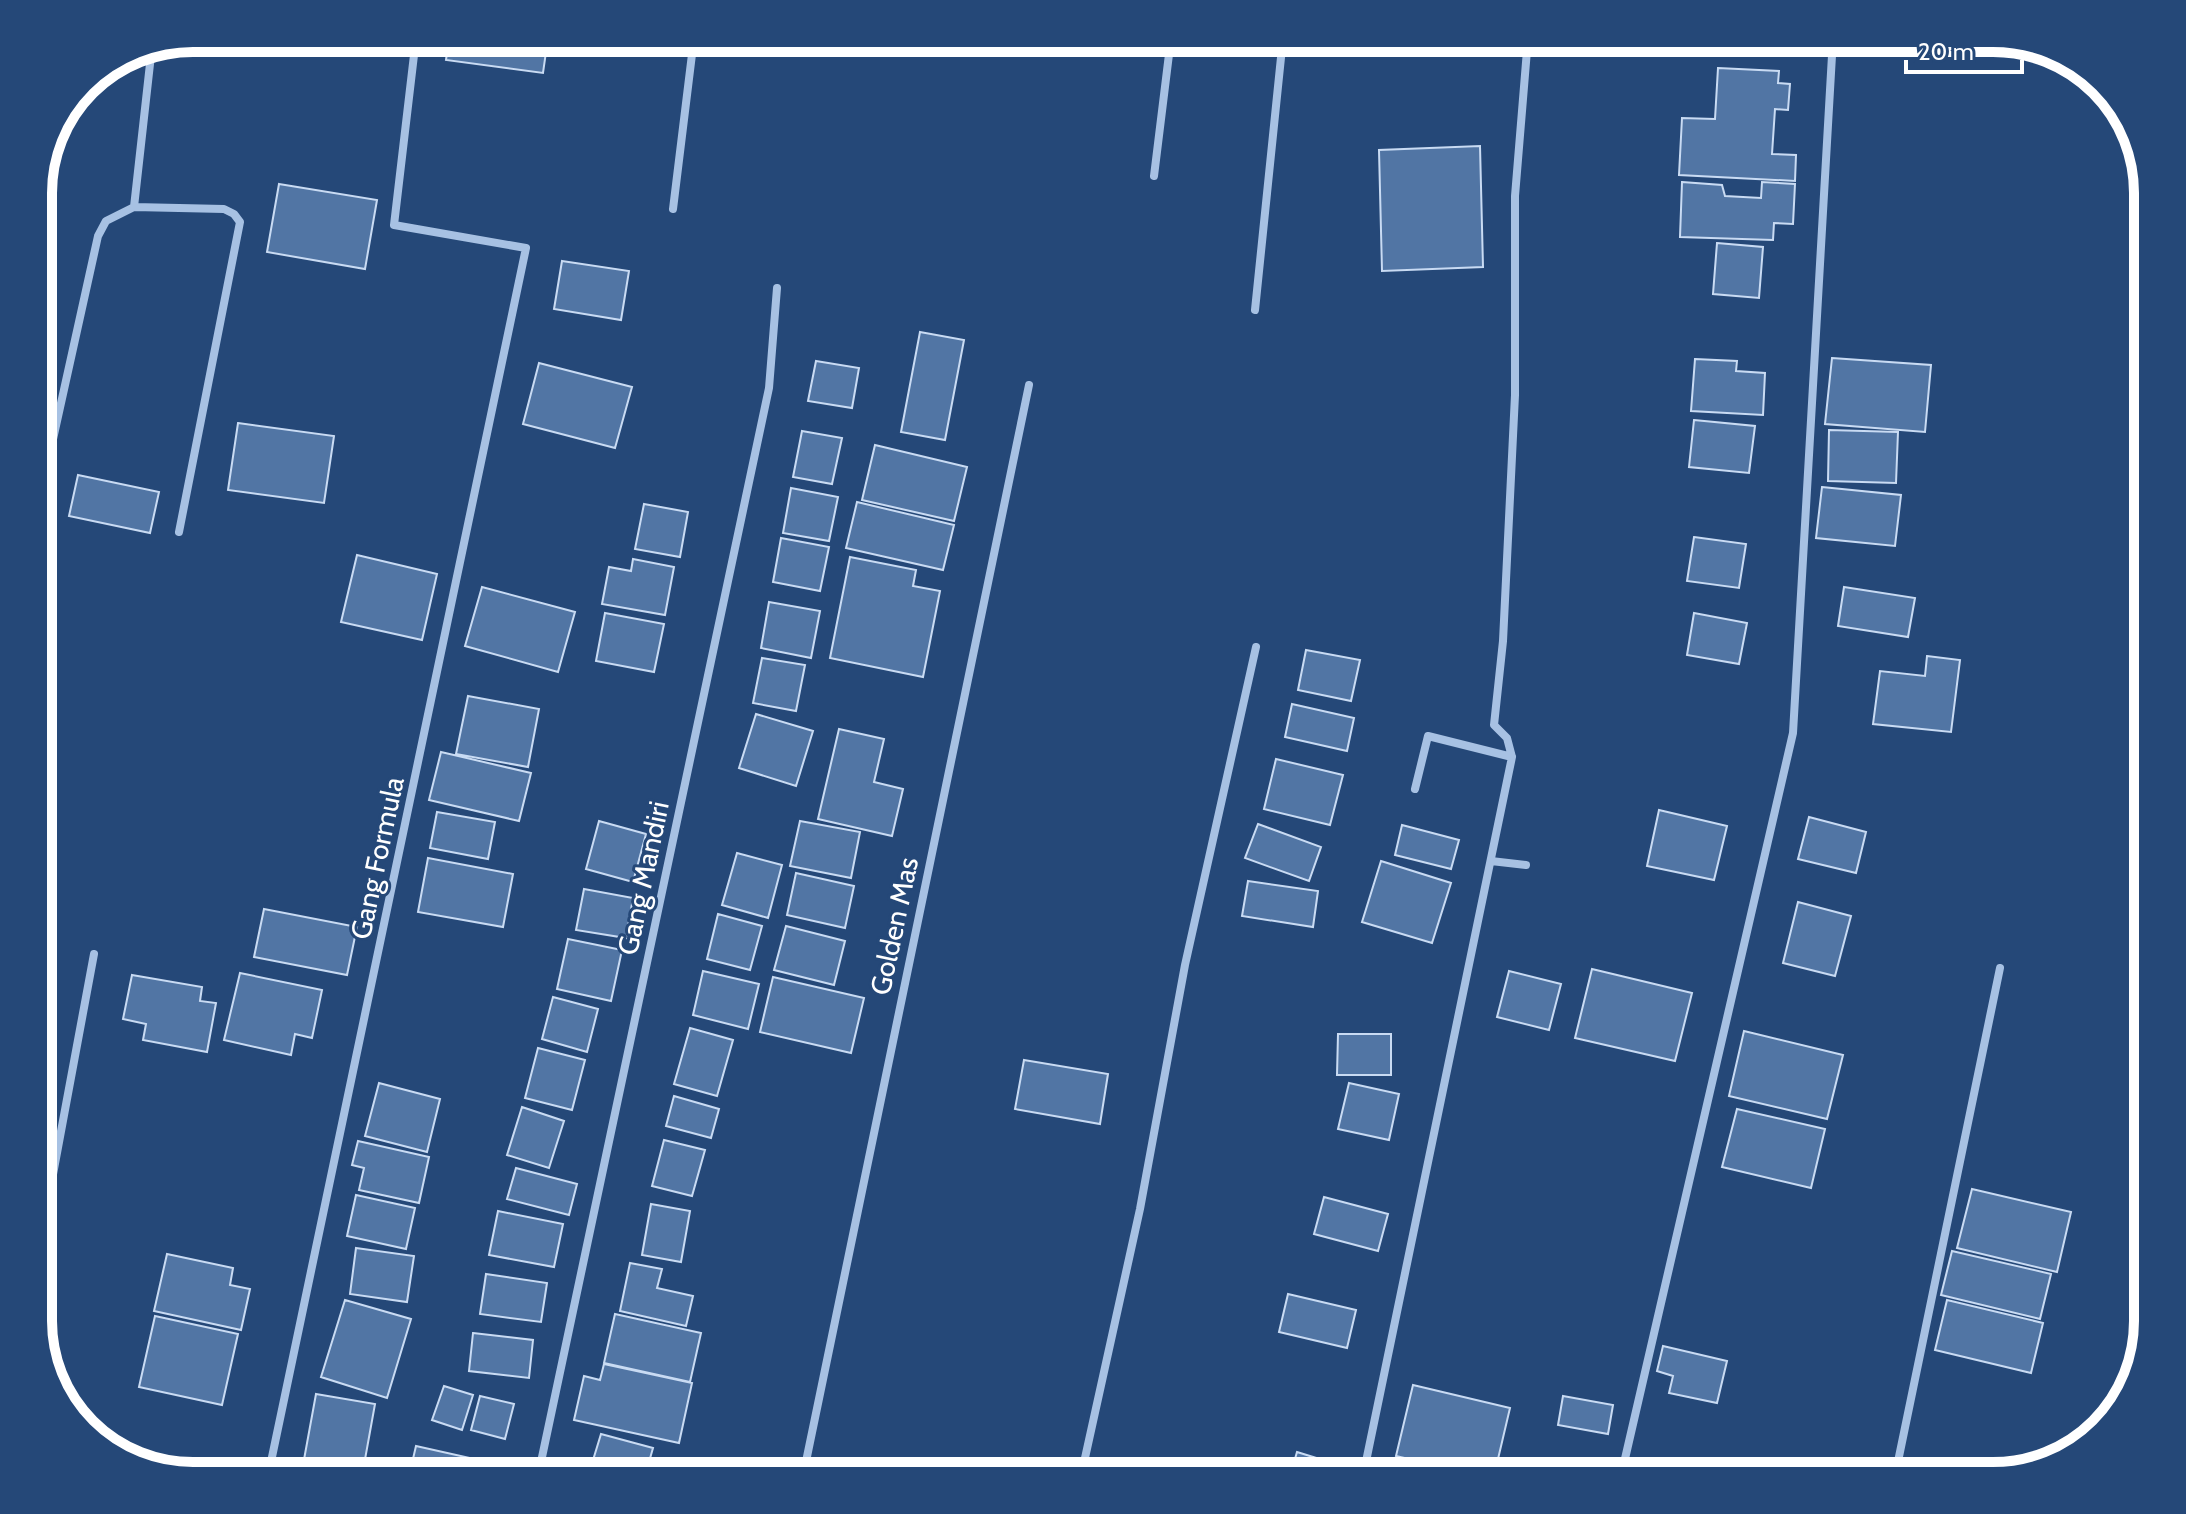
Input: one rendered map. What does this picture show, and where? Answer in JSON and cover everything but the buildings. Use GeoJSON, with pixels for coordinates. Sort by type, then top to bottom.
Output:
{"type":"FeatureCollection","features":[{"type":"Feature","properties":{"kind":"street","name":"Gang Formula"},"geometry":{"type":"LineString","coordinates":[[271,1462],[526,248],[394,225],[414,52]]}},
{"type":"Feature","properties":{"kind":"street"},"geometry":{"type":"LineString","coordinates":[[673,209],[692,52]]}},
{"type":"Feature","properties":{"kind":"street"},"geometry":{"type":"LineString","coordinates":[[1154,176],[1169,52]]}},
{"type":"Feature","properties":{"kind":"street"},"geometry":{"type":"LineString","coordinates":[[1255,310],[1282,52]]}},
{"type":"Feature","properties":{"kind":"street"},"geometry":{"type":"LineString","coordinates":[[1366,1462],[1512,757],[1507,738],[1494,725],[1503,641],[1515,395],[1515,196],[1527,52]]}},
{"type":"Feature","properties":{"kind":"street"},"geometry":{"type":"LineString","coordinates":[[1624,1462],[1793,733],[1832,52]]}},
{"type":"Feature","properties":{"kind":"street"},"geometry":{"type":"LineString","coordinates":[[134,207],[151,59]]}},
{"type":"Feature","properties":{"kind":"street"},"geometry":{"type":"LineString","coordinates":[[52,444],[98,236],[106,221],[134,207],[224,209],[234,214],[240,222],[179,532]]}},
{"type":"Feature","properties":{"kind":"street","name":"Gang Mandiri"},"geometry":{"type":"LineString","coordinates":[[541,1462],[769,388],[777,288]]}},
{"type":"Feature","properties":{"kind":"street","name":"Golden Mas"},"geometry":{"type":"LineString","coordinates":[[806,1462],[1029,385]]}},
{"type":"Feature","properties":{"kind":"street"},"geometry":{"type":"LineString","coordinates":[[1084,1462],[1140,1209],[1185,965],[1256,647]]}},
{"type":"Feature","properties":{"kind":"street"},"geometry":{"type":"LineString","coordinates":[[1415,789],[1428,736],[1512,757]]}},
{"type":"Feature","properties":{"kind":"street"},"geometry":{"type":"LineString","coordinates":[[1491,861],[1526,865]]}},
{"type":"Feature","properties":{"kind":"street"},"geometry":{"type":"LineString","coordinates":[[52,1180],[94,954]]}},
{"type":"Feature","properties":{"kind":"street"},"geometry":{"type":"LineString","coordinates":[[1898,1462],[2000,968]]}}]}
